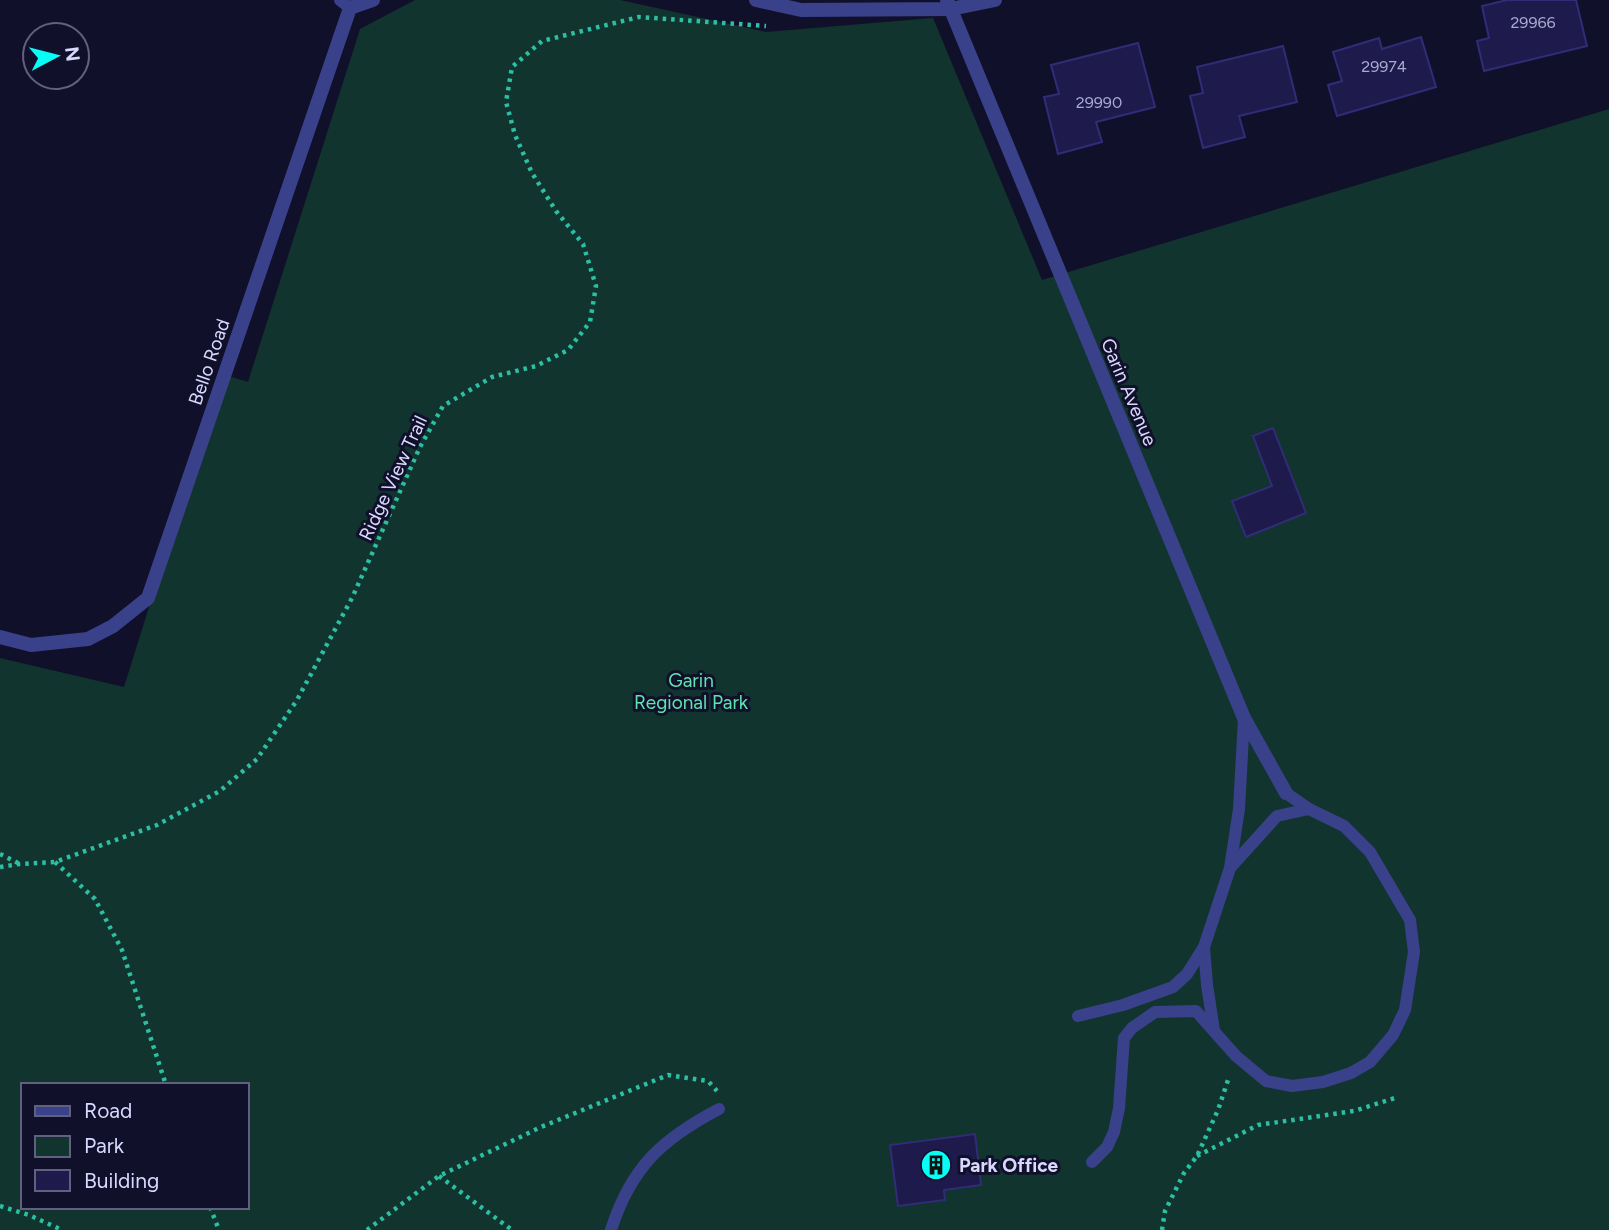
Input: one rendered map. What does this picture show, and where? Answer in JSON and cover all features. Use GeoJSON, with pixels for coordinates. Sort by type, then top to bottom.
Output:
{"type":"FeatureCollection","features":[{"type":"Feature","properties":{"kind":"street","name":"Bello Road"},"geometry":{"type":"LineString","coordinates":[[0,637],[31,645],[88,639],[113,626],[148,598],[345,4],[373,0]]}},
{"type":"Feature","properties":{"kind":"street"},"geometry":{"type":"LineString","coordinates":[[756,0],[802,10],[995,0]]}},
{"type":"Feature","properties":{"kind":"street","name":"Garin Avenue"},"geometry":{"type":"LineString","coordinates":[[949,4],[1244,718],[1286,793]]}},
{"type":"Feature","properties":{"kind":"lane"},"geometry":{"type":"LineString","coordinates":[[1078,1016],[1136,1001],[1173,987],[1187,974],[1204,947],[1230,868],[1239,809],[1244,718]]}},
{"type":"Feature","properties":{"kind":"lane"},"geometry":{"type":"LineString","coordinates":[[1092,1162],[1107,1147],[1114,1132],[1119,1108],[1124,1038],[1132,1028],[1155,1012],[1196,1011],[1236,1056],[1266,1080],[1292,1086],[1323,1082],[1351,1073],[1370,1062],[1393,1035],[1405,1010],[1413,952],[1410,920],[1370,852],[1344,826],[1309,809],[1286,793]]}},
{"type":"Feature","properties":{"kind":"lane"},"geometry":{"type":"LineString","coordinates":[[1230,868],[1277,816],[1309,809]]}},
{"type":"Feature","properties":{"kind":"lane"},"geometry":{"type":"LineString","coordinates":[[1204,947],[1214,1030]]}},
{"type":"Feature","properties":{"kind":"lane"},"geometry":{"type":"LineString","coordinates":[[611,1230],[622,1200],[645,1163],[677,1132],[720,1103]]}},
{"type":"Feature","properties":{"kind":"path","name":"Ridge View Trail"},"geometry":{"type":"LineString","coordinates":[[0,867],[55,862],[157,825],[220,791],[257,759],[298,701],[352,598],[420,447],[443,406],[492,377],[536,366],[568,350],[590,322],[596,286],[583,244],[556,211],[531,173],[514,135],[506,102],[512,66],[542,41],[639,16],[682,19]]}},
{"type":"Feature","properties":{"kind":"path"},"geometry":{"type":"LineString","coordinates":[[0,854],[19,864]]}},
{"type":"Feature","properties":{"kind":"path"},"geometry":{"type":"LineString","coordinates":[[55,862],[95,899],[122,950],[165,1083]]}},
{"type":"Feature","properties":{"kind":"path"},"geometry":{"type":"LineString","coordinates":[[1162,1230],[1170,1202],[1184,1173],[1197,1156],[1218,1110],[1236,1056]]}},
{"type":"Feature","properties":{"kind":"path"},"geometry":{"type":"LineString","coordinates":[[367,1230],[439,1176],[541,1127],[668,1075],[708,1081],[720,1103]]}},
{"type":"Feature","properties":{"kind":"path"},"geometry":{"type":"LineString","coordinates":[[1197,1156],[1258,1125],[1354,1111],[1398,1097]]}},
{"type":"Feature","properties":{"kind":"path"},"geometry":{"type":"LineString","coordinates":[[439,1176],[512,1230]]}},
{"type":"Feature","properties":{"kind":"path"},"geometry":{"type":"LineString","coordinates":[[0,1206],[29,1214],[62,1230]]}},
{"type":"Feature","properties":{"kind":"path"},"geometry":{"type":"LineString","coordinates":[[212,1209],[219,1230]]}},
{"type":"Feature","properties":{"kind":"green space","name":"Garin Regional Park"},"geometry":{"type":"Polygon","coordinates":[[[415,0],[620,0],[766,32],[933,18],[1042,280],[1609,109],[1609,1230],[0,1230],[0,658],[124,687],[222,374],[248,382],[360,29],[415,0]]]}},
{"type":"Feature","properties":{"kind":"building"},"geometry":{"type":"Polygon","coordinates":[[[1507,0],[1576,0],[1587,46],[1484,71],[1477,41],[1489,38],[1482,6],[1507,0]]]}},
{"type":"Feature","properties":{"kind":"building"},"geometry":{"type":"Polygon","coordinates":[[[1421,37],[1436,87],[1337,116],[1328,85],[1342,81],[1333,52],[1379,38],[1382,49],[1421,37]]]}},
{"type":"Feature","properties":{"kind":"building"},"geometry":{"type":"Polygon","coordinates":[[[1138,43],[1155,107],[1096,122],[1102,142],[1058,154],[1044,97],[1059,94],[1051,65],[1138,43]]]}},
{"type":"Feature","properties":{"kind":"building"},"geometry":{"type":"Polygon","coordinates":[[[1283,46],[1297,102],[1239,116],[1245,137],[1203,148],[1190,96],[1203,93],[1197,67],[1283,46]]]}},
{"type":"Feature","properties":{"kind":"building"},"geometry":{"type":"Polygon","coordinates":[[[1273,428],[1306,513],[1246,537],[1232,501],[1272,486],[1253,436],[1273,428]]]}},
{"type":"Feature","properties":{"kind":"building","name":"Park Office"},"geometry":{"type":"Polygon","coordinates":[[[975,1134],[981,1185],[944,1190],[945,1200],[898,1206],[890,1145],[975,1134]]]}},
{"type":"Feature","properties":{"kind":"place","name":"Park Office"},"geometry":{"type":"Point","coordinates":[936,1165]}}]}
